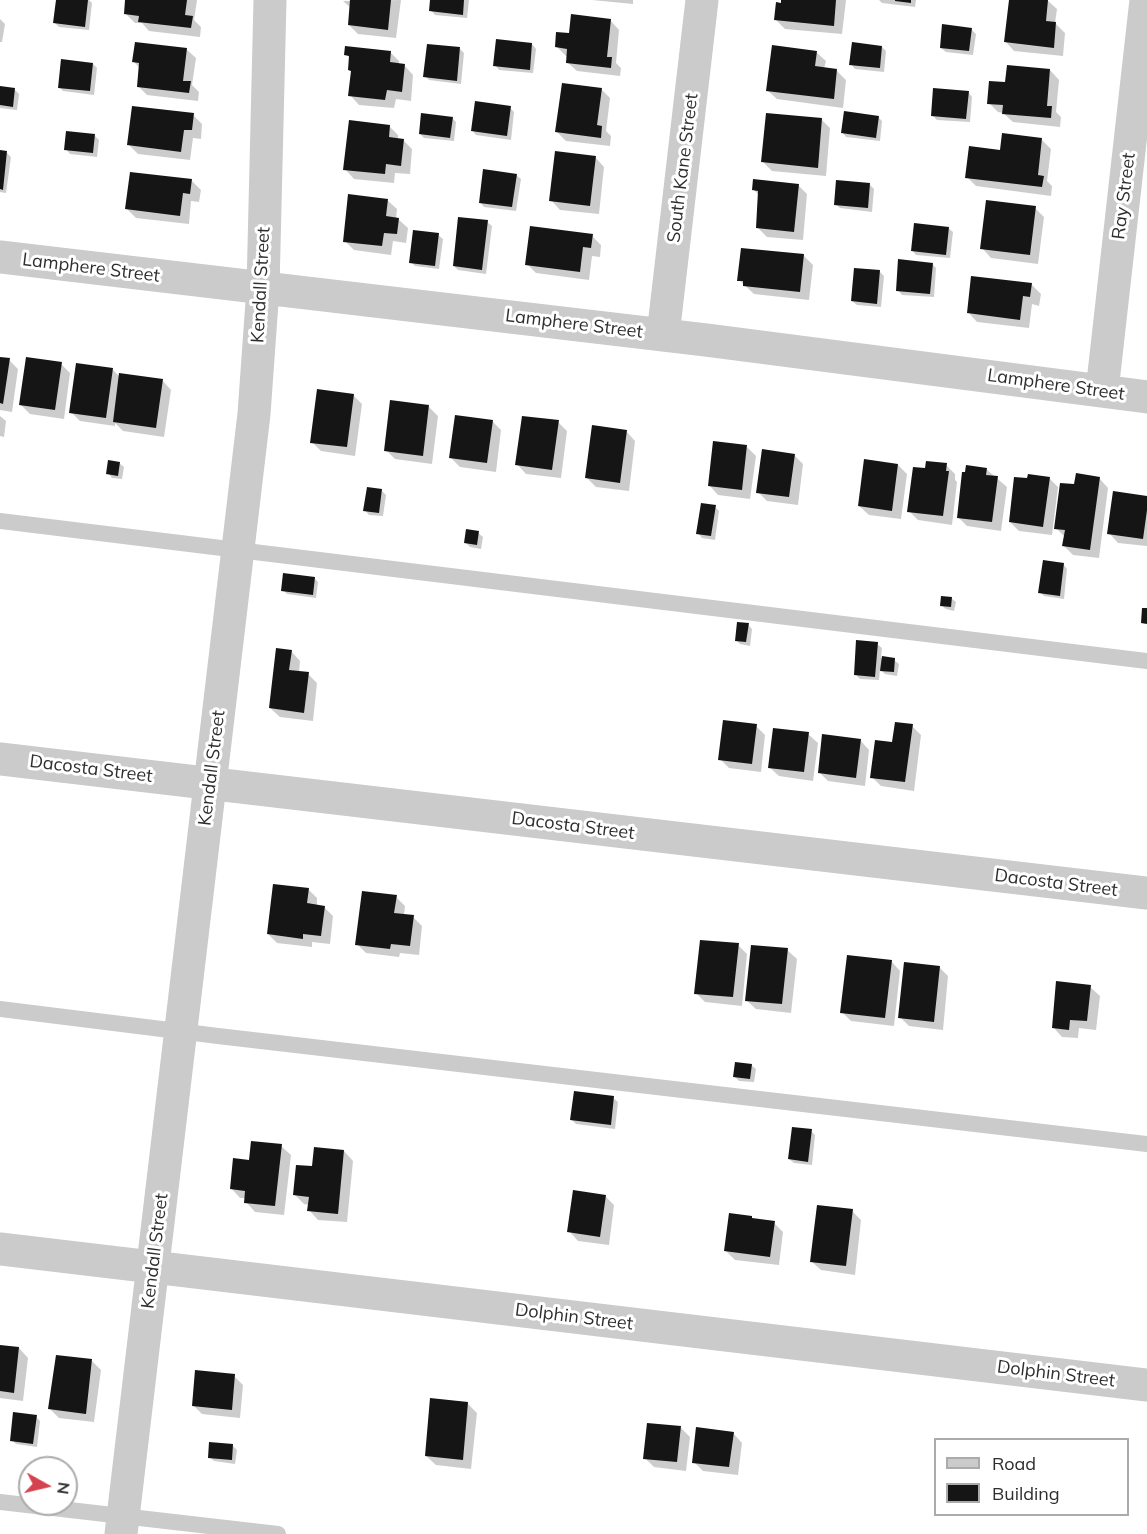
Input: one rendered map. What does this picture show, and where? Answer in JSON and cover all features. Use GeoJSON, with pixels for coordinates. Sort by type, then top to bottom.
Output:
{"type":"FeatureCollection","features":[{"type":"Feature","properties":{"kind":"street","name":"Kendall Street"},"geometry":{"type":"LineString","coordinates":[[122,1525],[254,414],[263,288],[270,0]]}},
{"type":"Feature","properties":{"kind":"street","name":"South Kane Street"},"geometry":{"type":"LineString","coordinates":[[663,335],[702,0]]}},
{"type":"Feature","properties":{"kind":"street","name":"Ray Street"},"geometry":{"type":"LineString","coordinates":[[1102,391],[1146,0]]}},
{"type":"Feature","properties":{"kind":"street","name":"Lamphere Street"},"geometry":{"type":"LineString","coordinates":[[0,257],[663,335],[1147,397]]}},
{"type":"Feature","properties":{"kind":"street","name":"Dacosta Street"},"geometry":{"type":"LineString","coordinates":[[0,759],[1147,893]]}},
{"type":"Feature","properties":{"kind":"street","name":"Dolphin Street"},"geometry":{"type":"LineString","coordinates":[[0,1249],[1147,1385]]}},
{"type":"Feature","properties":{"kind":"lane"},"geometry":{"type":"LineString","coordinates":[[0,520],[1147,661]]}},
{"type":"Feature","properties":{"kind":"lane"},"geometry":{"type":"LineString","coordinates":[[0,1010],[1147,1144]]}},
{"type":"Feature","properties":{"kind":"lane"},"geometry":{"type":"LineString","coordinates":[[0,1503],[122,1525],[278,1534]]}},
{"type":"Feature","properties":{"kind":"building"},"geometry":{"type":"Polygon","coordinates":[[[56,0],[88,0],[85,27],[53,23],[56,0]]]}},
{"type":"Feature","properties":{"kind":"building"},"geometry":{"type":"Polygon","coordinates":[[[125,0],[187,0],[185,15],[193,16],[191,28],[138,22],[139,16],[124,14],[125,0]]]}},
{"type":"Feature","properties":{"kind":"building"},"geometry":{"type":"Polygon","coordinates":[[[350,0],[391,0],[388,30],[348,25],[350,0]]]}},
{"type":"Feature","properties":{"kind":"building"},"geometry":{"type":"Polygon","coordinates":[[[430,0],[464,0],[463,15],[429,11],[430,0]]]}},
{"type":"Feature","properties":{"kind":"building"},"geometry":{"type":"Polygon","coordinates":[[[781,0],[836,0],[834,26],[774,20],[776,2],[781,3],[781,0]]]}},
{"type":"Feature","properties":{"kind":"building"},"geometry":{"type":"Polygon","coordinates":[[[911,0],[911,3],[895,1],[911,0]]]}},
{"type":"Feature","properties":{"kind":"building"},"geometry":{"type":"Polygon","coordinates":[[[1009,0],[1048,0],[1046,21],[1056,22],[1054,48],[1004,42],[1009,0]]]}},
{"type":"Feature","properties":{"kind":"building"},"geometry":{"type":"Polygon","coordinates":[[[571,14],[611,19],[607,57],[612,57],[611,68],[566,63],[567,49],[555,47],[556,32],[569,33],[571,14]]]}},
{"type":"Feature","properties":{"kind":"building"},"geometry":{"type":"Polygon","coordinates":[[[942,24],[972,28],[969,51],[940,48],[942,24]]]}},
{"type":"Feature","properties":{"kind":"building"},"geometry":{"type":"Polygon","coordinates":[[[496,39],[532,43],[530,70],[493,66],[496,39]]]}},
{"type":"Feature","properties":{"kind":"building"},"geometry":{"type":"Polygon","coordinates":[[[135,42],[187,48],[183,81],[191,81],[189,93],[137,87],[139,63],[132,62],[135,42]]]}},
{"type":"Feature","properties":{"kind":"building"},"geometry":{"type":"Polygon","coordinates":[[[852,42],[882,46],[880,68],[849,65],[852,42]]]}},
{"type":"Feature","properties":{"kind":"building"},"geometry":{"type":"Polygon","coordinates":[[[427,44],[460,47],[457,81],[423,77],[427,44]]]}},
{"type":"Feature","properties":{"kind":"building"},"geometry":{"type":"Polygon","coordinates":[[[772,45],[817,51],[815,66],[837,69],[834,99],[766,91],[772,45]]]}},
{"type":"Feature","properties":{"kind":"building"},"geometry":{"type":"Polygon","coordinates":[[[345,46],[391,51],[390,62],[405,64],[402,92],[387,90],[385,100],[348,96],[351,71],[348,70],[349,56],[344,55],[345,46]]]}},
{"type":"Feature","properties":{"kind":"building"},"geometry":{"type":"Polygon","coordinates":[[[61,59],[93,63],[90,91],[58,88],[61,59]]]}},
{"type":"Feature","properties":{"kind":"building"},"geometry":{"type":"Polygon","coordinates":[[[1007,65],[1050,69],[1047,106],[1052,106],[1051,118],[1002,114],[1003,105],[987,104],[989,81],[1005,82],[1007,65]]]}},
{"type":"Feature","properties":{"kind":"building"},"geometry":{"type":"Polygon","coordinates":[[[562,83],[602,88],[597,125],[602,126],[601,138],[555,132],[562,83]]]}},
{"type":"Feature","properties":{"kind":"building"},"geometry":{"type":"Polygon","coordinates":[[[0,86],[15,88],[13,107],[0,105],[0,86]]]}},
{"type":"Feature","properties":{"kind":"building"},"geometry":{"type":"Polygon","coordinates":[[[933,88],[969,91],[966,119],[931,116],[933,88]]]}},
{"type":"Feature","properties":{"kind":"building"},"geometry":{"type":"Polygon","coordinates":[[[475,101],[511,106],[507,136],[471,131],[475,101]]]}},
{"type":"Feature","properties":{"kind":"building"},"geometry":{"type":"Polygon","coordinates":[[[132,106],[194,113],[192,130],[184,130],[181,152],[127,145],[132,106]]]}},
{"type":"Feature","properties":{"kind":"building"},"geometry":{"type":"Polygon","coordinates":[[[844,111],[879,116],[876,138],[841,133],[844,111]]]}},
{"type":"Feature","properties":{"kind":"building"},"geometry":{"type":"Polygon","coordinates":[[[421,113],[453,117],[450,138],[419,134],[421,113]]]}},
{"type":"Feature","properties":{"kind":"building"},"geometry":{"type":"Polygon","coordinates":[[[766,113],[822,118],[818,168],[761,162],[766,113]]]}},
{"type":"Feature","properties":{"kind":"building"},"geometry":{"type":"Polygon","coordinates":[[[349,120],[390,125],[389,137],[404,139],[401,166],[386,164],[385,174],[343,170],[349,120]]]}},
{"type":"Feature","properties":{"kind":"building"},"geometry":{"type":"Polygon","coordinates":[[[66,131],[95,134],[93,153],[64,150],[66,131]]]}},
{"type":"Feature","properties":{"kind":"building"},"geometry":{"type":"Polygon","coordinates":[[[1002,133],[1042,138],[1038,175],[1044,176],[1042,187],[965,178],[969,146],[1000,150],[1002,133]]]}},
{"type":"Feature","properties":{"kind":"building"},"geometry":{"type":"Polygon","coordinates":[[[0,150],[7,151],[3,190],[0,189],[0,150]]]}},
{"type":"Feature","properties":{"kind":"building"},"geometry":{"type":"Polygon","coordinates":[[[555,151],[596,156],[590,206],[549,201],[555,151]]]}},
{"type":"Feature","properties":{"kind":"building"},"geometry":{"type":"Polygon","coordinates":[[[483,169],[517,174],[512,207],[479,203],[483,169]]]}},
{"type":"Feature","properties":{"kind":"building"},"geometry":{"type":"Polygon","coordinates":[[[130,172],[192,179],[190,194],[183,193],[180,216],[125,209],[130,172]]]}},
{"type":"Feature","properties":{"kind":"building"},"geometry":{"type":"Polygon","coordinates":[[[753,179],[799,184],[794,232],[756,228],[758,191],[752,190],[753,179]]]}},
{"type":"Feature","properties":{"kind":"building"},"geometry":{"type":"Polygon","coordinates":[[[836,180],[870,183],[868,208],[834,205],[836,180]]]}},
{"type":"Feature","properties":{"kind":"building"},"geometry":{"type":"Polygon","coordinates":[[[348,194],[388,199],[386,216],[399,218],[397,234],[384,233],[382,246],[343,242],[348,194]]]}},
{"type":"Feature","properties":{"kind":"building"},"geometry":{"type":"Polygon","coordinates":[[[986,200],[1036,206],[1030,255],[980,249],[986,200]]]}},
{"type":"Feature","properties":{"kind":"building"},"geometry":{"type":"Polygon","coordinates":[[[458,217],[488,220],[482,270],[453,266],[458,217]]]}},
{"type":"Feature","properties":{"kind":"building"},"geometry":{"type":"Polygon","coordinates":[[[914,223],[949,227],[946,255],[911,251],[914,223]]]}},
{"type":"Feature","properties":{"kind":"building"},"geometry":{"type":"Polygon","coordinates":[[[530,226],[593,234],[591,248],[583,247],[580,272],[525,265],[530,226]]]}},
{"type":"Feature","properties":{"kind":"building"},"geometry":{"type":"Polygon","coordinates":[[[413,230],[439,233],[435,266],[409,263],[413,230]]]}},
{"type":"Feature","properties":{"kind":"building"},"geometry":{"type":"Polygon","coordinates":[[[741,248],[804,254],[800,292],[743,286],[743,281],[737,281],[741,248]]]}},
{"type":"Feature","properties":{"kind":"building"},"geometry":{"type":"Polygon","coordinates":[[[898,259],[933,263],[930,294],[896,291],[898,259]]]}},
{"type":"Feature","properties":{"kind":"building"},"geometry":{"type":"Polygon","coordinates":[[[854,268],[880,270],[877,304],[851,301],[854,268]]]}},
{"type":"Feature","properties":{"kind":"building"},"geometry":{"type":"Polygon","coordinates":[[[971,276],[1032,283],[1030,297],[1023,296],[1020,320],[967,313],[971,276]]]}},
{"type":"Feature","properties":{"kind":"building"},"geometry":{"type":"Polygon","coordinates":[[[0,357],[10,358],[3,404],[0,403],[0,357]]]}},
{"type":"Feature","properties":{"kind":"building"},"geometry":{"type":"Polygon","coordinates":[[[26,357],[62,362],[55,410],[19,405],[26,357]]]}},
{"type":"Feature","properties":{"kind":"building"},"geometry":{"type":"Polygon","coordinates":[[[76,363],[113,368],[106,418],[69,413],[76,363]]]}},
{"type":"Feature","properties":{"kind":"building"},"geometry":{"type":"Polygon","coordinates":[[[119,373],[163,379],[156,428],[113,422],[119,373]]]}},
{"type":"Feature","properties":{"kind":"building"},"geometry":{"type":"Polygon","coordinates":[[[317,389],[354,394],[347,447],[310,443],[317,389]]]}},
{"type":"Feature","properties":{"kind":"building"},"geometry":{"type":"Polygon","coordinates":[[[390,400],[429,405],[423,456],[384,451],[390,400]]]}},
{"type":"Feature","properties":{"kind":"building"},"geometry":{"type":"Polygon","coordinates":[[[455,415],[493,420],[487,463],[449,458],[455,415]]]}},
{"type":"Feature","properties":{"kind":"building"},"geometry":{"type":"Polygon","coordinates":[[[522,416],[559,420],[552,470],[515,465],[522,416]]]}},
{"type":"Feature","properties":{"kind":"building"},"geometry":{"type":"Polygon","coordinates":[[[592,425],[627,430],[620,483],[585,478],[592,425]]]}},
{"type":"Feature","properties":{"kind":"building"},"geometry":{"type":"Polygon","coordinates":[[[713,441],[747,445],[742,490],[708,486],[713,441]]]}},
{"type":"Feature","properties":{"kind":"building"},"geometry":{"type":"Polygon","coordinates":[[[762,449],[795,454],[789,497],[756,493],[762,449]]]}},
{"type":"Feature","properties":{"kind":"building"},"geometry":{"type":"Polygon","coordinates":[[[864,459],[898,464],[892,511],[858,506],[864,459]]]}},
{"type":"Feature","properties":{"kind":"building"},"geometry":{"type":"Polygon","coordinates":[[[108,460],[120,462],[118,476],[106,474],[108,460]]]}},
{"type":"Feature","properties":{"kind":"building"},"geometry":{"type":"Polygon","coordinates":[[[926,461],[947,463],[946,471],[949,471],[943,516],[907,512],[913,467],[925,468],[926,461]]]}},
{"type":"Feature","properties":{"kind":"building"},"geometry":{"type":"Polygon","coordinates":[[[966,465],[987,468],[986,475],[998,476],[992,522],[957,518],[962,472],[965,472],[966,465]]]}},
{"type":"Feature","properties":{"kind":"building"},"geometry":{"type":"Polygon","coordinates":[[[1076,473],[1100,477],[1090,550],[1062,546],[1065,530],[1054,529],[1060,483],[1074,484],[1076,473]]]}},
{"type":"Feature","properties":{"kind":"building"},"geometry":{"type":"Polygon","coordinates":[[[1028,474],[1050,477],[1043,527],[1009,522],[1014,477],[1027,478],[1028,474]]]}},
{"type":"Feature","properties":{"kind":"building"},"geometry":{"type":"Polygon","coordinates":[[[367,487],[382,489],[379,513],[363,511],[367,487]]]}},
{"type":"Feature","properties":{"kind":"building"},"geometry":{"type":"Polygon","coordinates":[[[1113,491],[1147,496],[1143,539],[1107,534],[1113,491]]]}},
{"type":"Feature","properties":{"kind":"building"},"geometry":{"type":"Polygon","coordinates":[[[701,503],[716,505],[711,536],[696,534],[701,503]]]}},
{"type":"Feature","properties":{"kind":"building"},"geometry":{"type":"Polygon","coordinates":[[[466,529],[479,531],[477,545],[464,543],[466,529]]]}},
{"type":"Feature","properties":{"kind":"building"},"geometry":{"type":"Polygon","coordinates":[[[1043,560],[1064,563],[1060,596],[1038,593],[1043,560]]]}},
{"type":"Feature","properties":{"kind":"building"},"geometry":{"type":"Polygon","coordinates":[[[283,573],[315,577],[313,595],[281,591],[283,573]]]}},
{"type":"Feature","properties":{"kind":"building"},"geometry":{"type":"Polygon","coordinates":[[[941,596],[952,597],[951,607],[940,606],[941,596]]]}},
{"type":"Feature","properties":{"kind":"building"},"geometry":{"type":"Polygon","coordinates":[[[1142,608],[1147,608],[1147,624],[1141,623],[1142,608]]]}},
{"type":"Feature","properties":{"kind":"building"},"geometry":{"type":"Polygon","coordinates":[[[737,622],[749,623],[746,642],[735,641],[737,622]]]}},
{"type":"Feature","properties":{"kind":"building"},"geometry":{"type":"Polygon","coordinates":[[[856,640],[878,642],[875,677],[854,675],[856,640]]]}},
{"type":"Feature","properties":{"kind":"building"},"geometry":{"type":"Polygon","coordinates":[[[276,648],[292,650],[289,670],[309,672],[304,713],[269,708],[276,648]]]}},
{"type":"Feature","properties":{"kind":"building"},"geometry":{"type":"Polygon","coordinates":[[[882,656],[895,658],[894,672],[880,671],[882,656]]]}},
{"type":"Feature","properties":{"kind":"building"},"geometry":{"type":"Polygon","coordinates":[[[723,720],[757,724],[752,764],[718,760],[723,720]]]}},
{"type":"Feature","properties":{"kind":"building"},"geometry":{"type":"Polygon","coordinates":[[[895,722],[913,724],[905,782],[870,778],[875,740],[892,742],[895,722]]]}},
{"type":"Feature","properties":{"kind":"building"},"geometry":{"type":"Polygon","coordinates":[[[773,728],[809,732],[804,772],[768,768],[773,728]]]}},
{"type":"Feature","properties":{"kind":"building"},"geometry":{"type":"Polygon","coordinates":[[[822,734],[861,739],[856,778],[818,773],[822,734]]]}},
{"type":"Feature","properties":{"kind":"building"},"geometry":{"type":"Polygon","coordinates":[[[273,884],[309,888],[307,903],[325,906],[321,936],[303,934],[303,939],[267,934],[273,884]]]}},
{"type":"Feature","properties":{"kind":"building"},"geometry":{"type":"Polygon","coordinates":[[[362,891],[397,895],[394,913],[414,915],[410,946],[391,944],[390,949],[355,945],[362,891]]]}},
{"type":"Feature","properties":{"kind":"building"},"geometry":{"type":"Polygon","coordinates":[[[700,940],[739,943],[733,997],[694,994],[700,940]]]}},
{"type":"Feature","properties":{"kind":"building"},"geometry":{"type":"Polygon","coordinates":[[[751,945],[788,948],[782,1004],[745,1001],[751,945]]]}},
{"type":"Feature","properties":{"kind":"building"},"geometry":{"type":"Polygon","coordinates":[[[847,955],[892,960],[885,1018],[840,1013],[847,955]]]}},
{"type":"Feature","properties":{"kind":"building"},"geometry":{"type":"Polygon","coordinates":[[[904,962],[940,966],[934,1022],[898,1018],[904,962]]]}},
{"type":"Feature","properties":{"kind":"building"},"geometry":{"type":"Polygon","coordinates":[[[1056,981],[1091,985],[1087,1021],[1070,1020],[1069,1030],[1052,1028],[1056,981]]]}},
{"type":"Feature","properties":{"kind":"building"},"geometry":{"type":"Polygon","coordinates":[[[735,1062],[752,1064],[750,1079],[733,1077],[735,1062]]]}},
{"type":"Feature","properties":{"kind":"building"},"geometry":{"type":"Polygon","coordinates":[[[574,1091],[614,1096],[611,1125],[570,1120],[574,1091]]]}},
{"type":"Feature","properties":{"kind":"building"},"geometry":{"type":"Polygon","coordinates":[[[792,1127],[812,1129],[808,1162],[788,1159],[792,1127]]]}},
{"type":"Feature","properties":{"kind":"building"},"geometry":{"type":"Polygon","coordinates":[[[251,1141],[282,1144],[275,1206],[244,1203],[245,1191],[230,1189],[233,1158],[249,1160],[251,1141]]]}},
{"type":"Feature","properties":{"kind":"building"},"geometry":{"type":"Polygon","coordinates":[[[314,1147],[344,1150],[338,1214],[307,1211],[309,1197],[293,1195],[296,1165],[312,1166],[314,1147]]]}},
{"type":"Feature","properties":{"kind":"building"},"geometry":{"type":"Polygon","coordinates":[[[573,1190],[606,1195],[600,1237],[567,1232],[573,1190]]]}},
{"type":"Feature","properties":{"kind":"building"},"geometry":{"type":"Polygon","coordinates":[[[817,1205],[853,1209],[846,1266],[810,1262],[817,1205]]]}},
{"type":"Feature","properties":{"kind":"building"},"geometry":{"type":"Polygon","coordinates":[[[729,1213],[775,1221],[770,1257],[724,1251],[729,1213]]]}},
{"type":"Feature","properties":{"kind":"building"},"geometry":{"type":"Polygon","coordinates":[[[0,1345],[19,1347],[14,1393],[0,1391],[0,1345]]]}},
{"type":"Feature","properties":{"kind":"building"},"geometry":{"type":"Polygon","coordinates":[[[56,1355],[92,1359],[86,1414],[48,1409],[56,1355]]]}},
{"type":"Feature","properties":{"kind":"building"},"geometry":{"type":"Polygon","coordinates":[[[195,1370],[235,1374],[232,1410],[192,1406],[195,1370]]]}},
{"type":"Feature","properties":{"kind":"building"},"geometry":{"type":"Polygon","coordinates":[[[430,1398],[468,1402],[463,1460],[425,1456],[430,1398]]]}},
{"type":"Feature","properties":{"kind":"building"},"geometry":{"type":"Polygon","coordinates":[[[13,1412],[37,1415],[33,1444],[10,1441],[13,1412]]]}},
{"type":"Feature","properties":{"kind":"building"},"geometry":{"type":"Polygon","coordinates":[[[647,1423],[681,1426],[677,1462],[643,1459],[647,1423]]]}},
{"type":"Feature","properties":{"kind":"building"},"geometry":{"type":"Polygon","coordinates":[[[696,1427],[734,1432],[729,1467],[692,1463],[696,1427]]]}},
{"type":"Feature","properties":{"kind":"building"},"geometry":{"type":"Polygon","coordinates":[[[209,1442],[233,1444],[232,1460],[208,1458],[209,1442]]]}}]}
